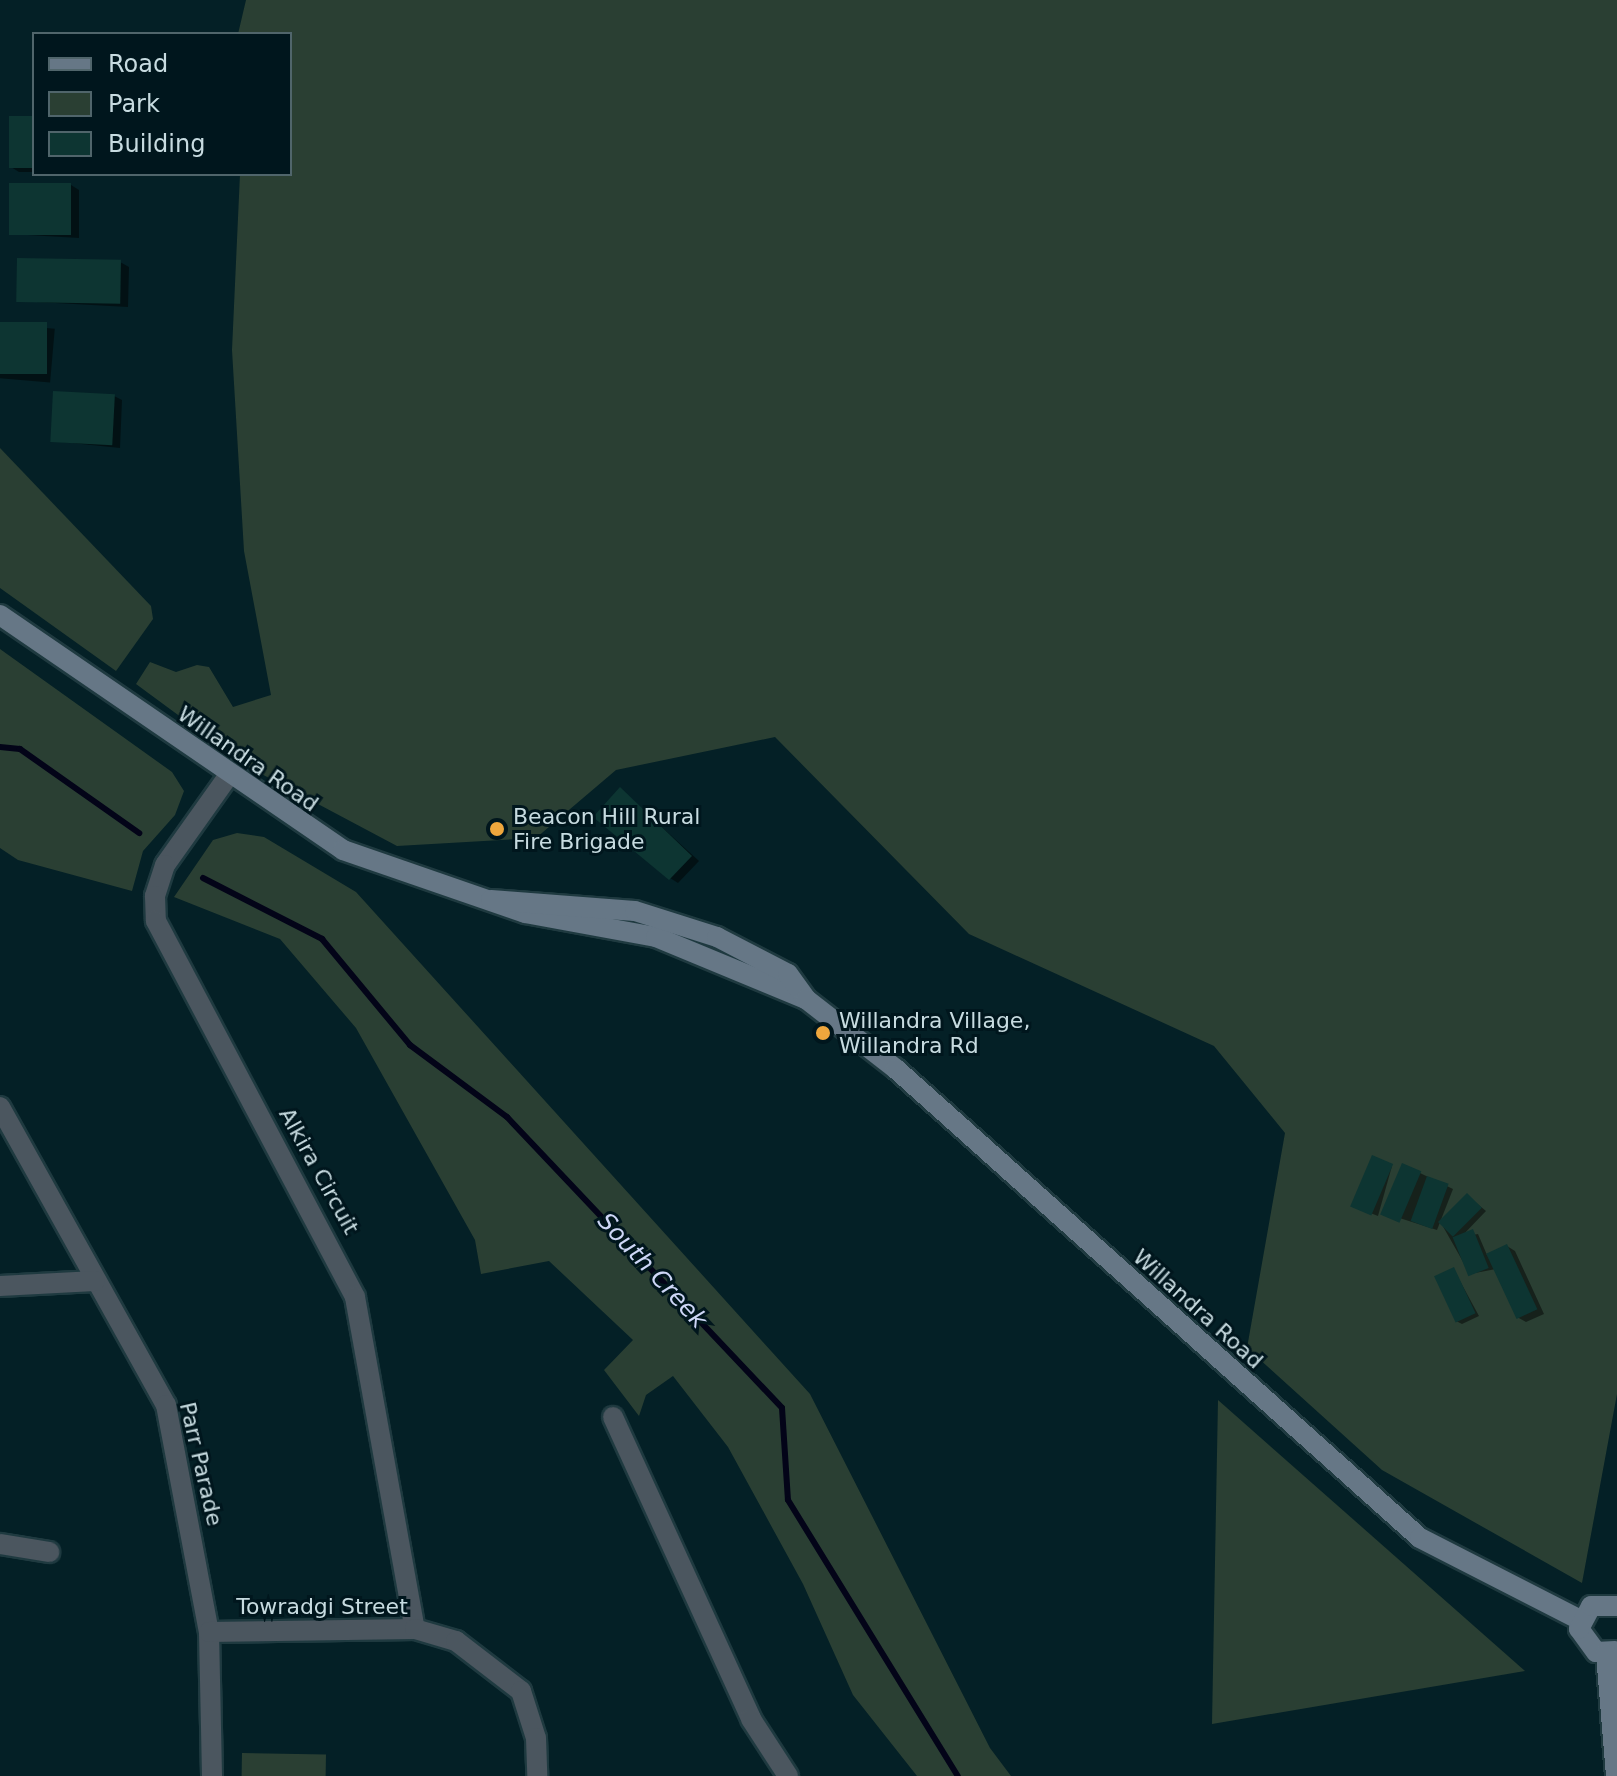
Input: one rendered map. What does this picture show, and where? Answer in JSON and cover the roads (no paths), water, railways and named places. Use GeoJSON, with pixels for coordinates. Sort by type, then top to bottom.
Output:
{"type":"FeatureCollection","features":[{"type":"Feature","properties":{"kind":"main road","name":"Willandra Road"},"geometry":{"type":"LineString","coordinates":[[0,615],[229,775],[343,850],[491,900],[599,905],[668,919],[788,974],[806,999],[896,1069],[1420,1538],[1580,1620]]}},
{"type":"Feature","properties":{"kind":"main road"},"geometry":{"type":"LineString","coordinates":[[1616,1776],[1611,1652],[1587,1647],[1580,1620],[1599,1603],[1617,1606]]}},
{"type":"Feature","properties":{"kind":"street","name":"Alkira Circuit"},"geometry":{"type":"LineString","coordinates":[[229,775],[165,865],[155,896],[156,921],[355,1297],[415,1629]]}},
{"type":"Feature","properties":{"kind":"street","name":"Parr Parade"},"geometry":{"type":"LineString","coordinates":[[0,1107],[166,1405],[209,1632],[212,1776]]}},
{"type":"Feature","properties":{"kind":"street"},"geometry":{"type":"LineString","coordinates":[[0,1286],[95,1281]]}},
{"type":"Feature","properties":{"kind":"street"},"geometry":{"type":"LineString","coordinates":[[613,1417],[751,1719],[788,1776]]}},
{"type":"Feature","properties":{"kind":"street"},"geometry":{"type":"LineString","coordinates":[[0,1544],[49,1552]]}},
{"type":"Feature","properties":{"kind":"street","name":"Towradgi Street"},"geometry":{"type":"LineString","coordinates":[[209,1632],[415,1629],[456,1641],[521,1691],[536,1738],[537,1776]]}},
{"type":"Feature","properties":{"kind":"waterway","name":"South Creek"},"geometry":{"type":"LineString","coordinates":[[0,747],[20,749],[139,833]]}},
{"type":"Feature","properties":{"kind":"waterway","name":"South Creek"},"geometry":{"type":"LineString","coordinates":[[203,878],[322,939],[410,1045],[507,1117],[782,1408],[788,1500],[958,1776]]}},
{"type":"Feature","properties":{"kind":"place","name":"Beacon Hill Rural Fire Brigade"},"geometry":{"type":"Point","coordinates":[497,829]}},
{"type":"Feature","properties":{"kind":"place","name":"Willandra Village, Willandra Rd"},"geometry":{"type":"Point","coordinates":[823,1033]}}]}
